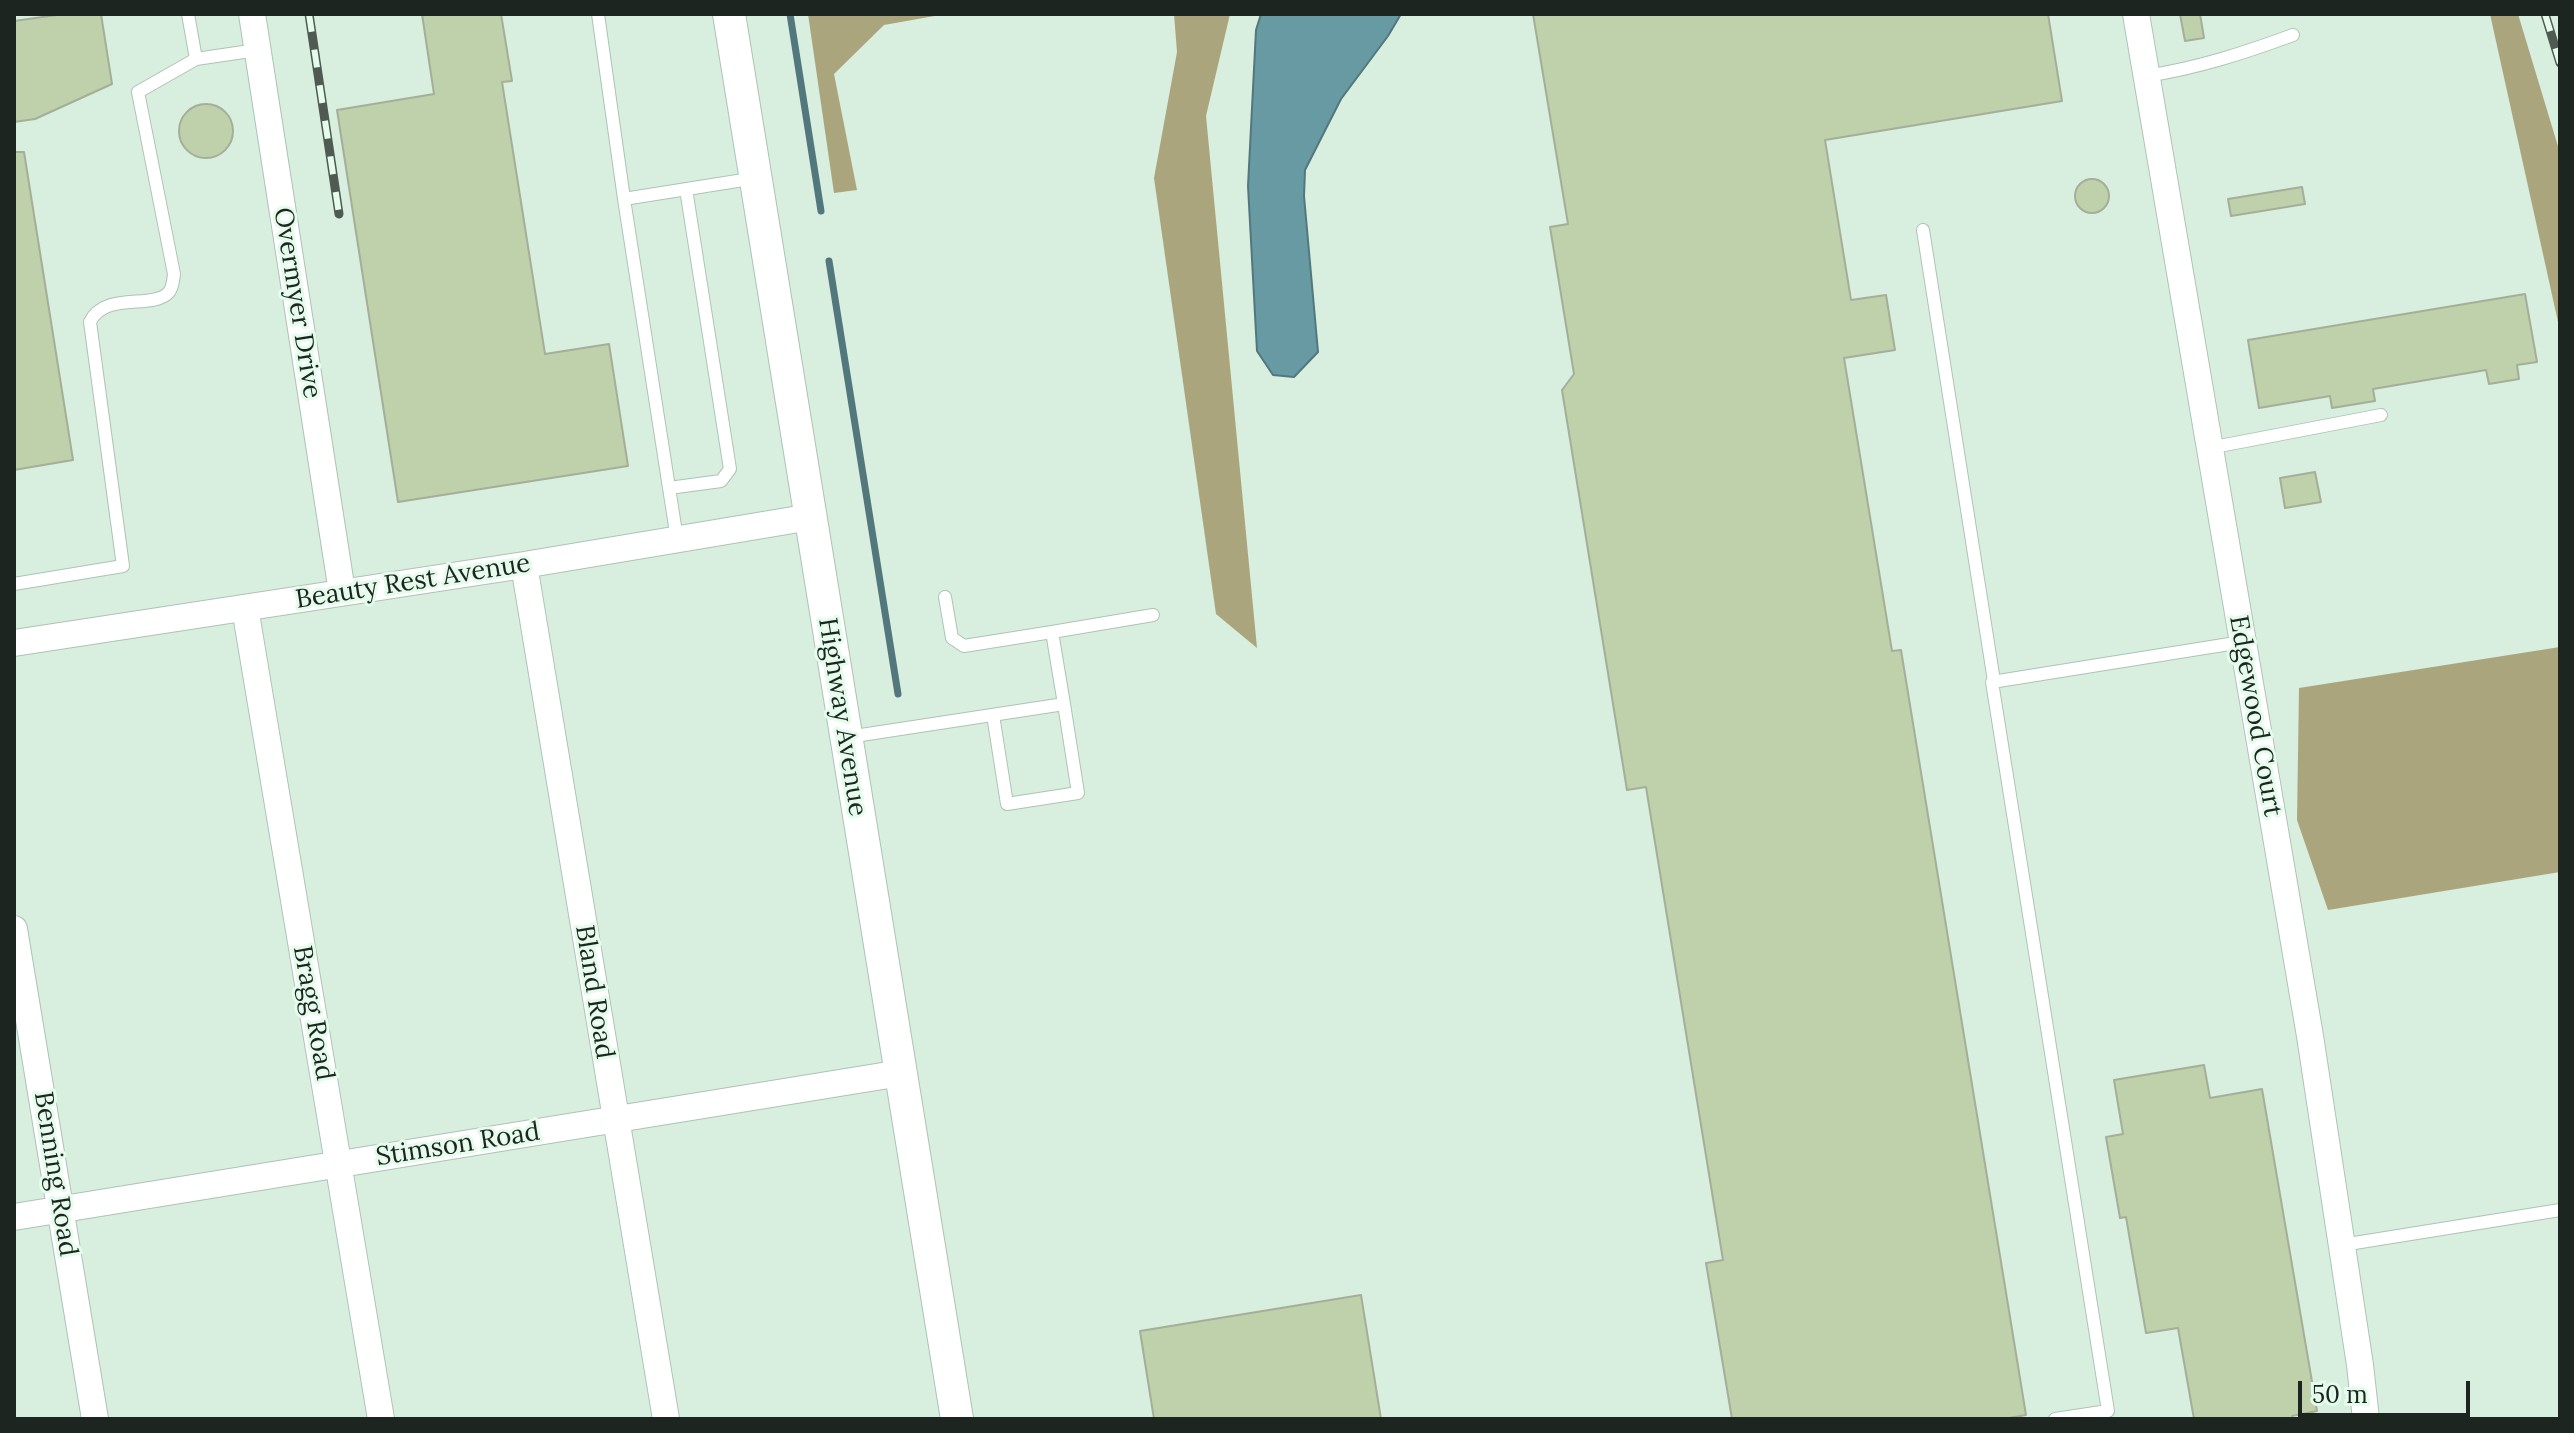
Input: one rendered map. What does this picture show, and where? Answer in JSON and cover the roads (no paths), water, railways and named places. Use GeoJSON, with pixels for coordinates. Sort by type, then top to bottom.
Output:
{"type":"FeatureCollection","features":[{"type":"Feature","properties":{"kind":"street","name":"Overmyer Drive"},"geometry":{"type":"LineString","coordinates":[[252,14],[342,592]]}},
{"type":"Feature","properties":{"kind":"street","name":"Highway Avenue"},"geometry":{"type":"LineString","coordinates":[[729,14],[957,1419]]}},
{"type":"Feature","properties":{"kind":"street","name":"Edgewood Court"},"geometry":{"type":"LineString","coordinates":[[2136,14],[2310,1036],[2366,1419]]}},
{"type":"Feature","properties":{"kind":"street","name":"Beauty Rest Avenue"},"geometry":{"type":"LineString","coordinates":[[14,643],[524,565],[811,517]]}},
{"type":"Feature","properties":{"kind":"street","name":"Bland Road"},"geometry":{"type":"LineString","coordinates":[[524,565],[666,1419]]}},
{"type":"Feature","properties":{"kind":"street","name":"Bragg Road"},"geometry":{"type":"LineString","coordinates":[[245,608],[381,1419]]}},
{"type":"Feature","properties":{"kind":"street","name":"Benning Road"},"geometry":{"type":"LineString","coordinates":[[14,929],[95,1419]]}},
{"type":"Feature","properties":{"kind":"street","name":"Stimson Road"},"geometry":{"type":"LineString","coordinates":[[14,1217],[901,1073]]}},
{"type":"Feature","properties":{"kind":"lane"},"geometry":{"type":"LineString","coordinates":[[188,14],[196,59]]}},
{"type":"Feature","properties":{"kind":"lane"},"geometry":{"type":"LineString","coordinates":[[598,14],[677,539]]}},
{"type":"Feature","properties":{"kind":"lane"},"geometry":{"type":"LineString","coordinates":[[2146,76],[2181,71],[2235,57],[2293,35]]}},
{"type":"Feature","properties":{"kind":"lane"},"geometry":{"type":"LineString","coordinates":[[14,584],[123,566],[90,322],[94,313],[107,306],[164,297],[172,289],[174,274],[138,92],[196,59],[257,50]]}},
{"type":"Feature","properties":{"kind":"lane"},"geometry":{"type":"LineString","coordinates":[[624,199],[756,178]]}},
{"type":"Feature","properties":{"kind":"lane"},"geometry":{"type":"LineString","coordinates":[[669,488],[721,481],[730,469],[686,189]]}},
{"type":"Feature","properties":{"kind":"lane"},"geometry":{"type":"LineString","coordinates":[[1923,230],[2108,1411],[2055,1419]]}},
{"type":"Feature","properties":{"kind":"lane"},"geometry":{"type":"LineString","coordinates":[[2209,448],[2381,415]]}},
{"type":"Feature","properties":{"kind":"lane"},"geometry":{"type":"LineString","coordinates":[[945,597],[952,638],[964,646],[1153,615]]}},
{"type":"Feature","properties":{"kind":"lane"},"geometry":{"type":"LineString","coordinates":[[993,715],[1007,804],[1078,793],[1052,632]]}},
{"type":"Feature","properties":{"kind":"lane"},"geometry":{"type":"LineString","coordinates":[[1994,681],[2242,642]]}},
{"type":"Feature","properties":{"kind":"lane"},"geometry":{"type":"LineString","coordinates":[[845,738],[1064,704]]}},
{"type":"Feature","properties":{"kind":"lane"},"geometry":{"type":"LineString","coordinates":[[2342,1245],[2560,1210]]}},
{"type":"Feature","properties":{"kind":"water"},"geometry":{"type":"Polygon","coordinates":[[[1261,14],[1401,14],[1341,99],[1305,170],[1304,196],[1318,352],[1294,377],[1273,375],[1257,351],[1248,186],[1256,30],[1261,14]]]}},
{"type":"Feature","properties":{"kind":"waterway"},"geometry":{"type":"LineString","coordinates":[[790,14],[821,211]]}},
{"type":"Feature","properties":{"kind":"waterway"},"geometry":{"type":"LineString","coordinates":[[829,261],[898,694]]}},
{"type":"Feature","properties":{"kind":"railway"},"geometry":{"type":"LineString","coordinates":[[309,14],[339,214]]}},
{"type":"Feature","properties":{"kind":"railway"},"geometry":{"type":"LineString","coordinates":[[2545,14],[2560,63]]}}]}
